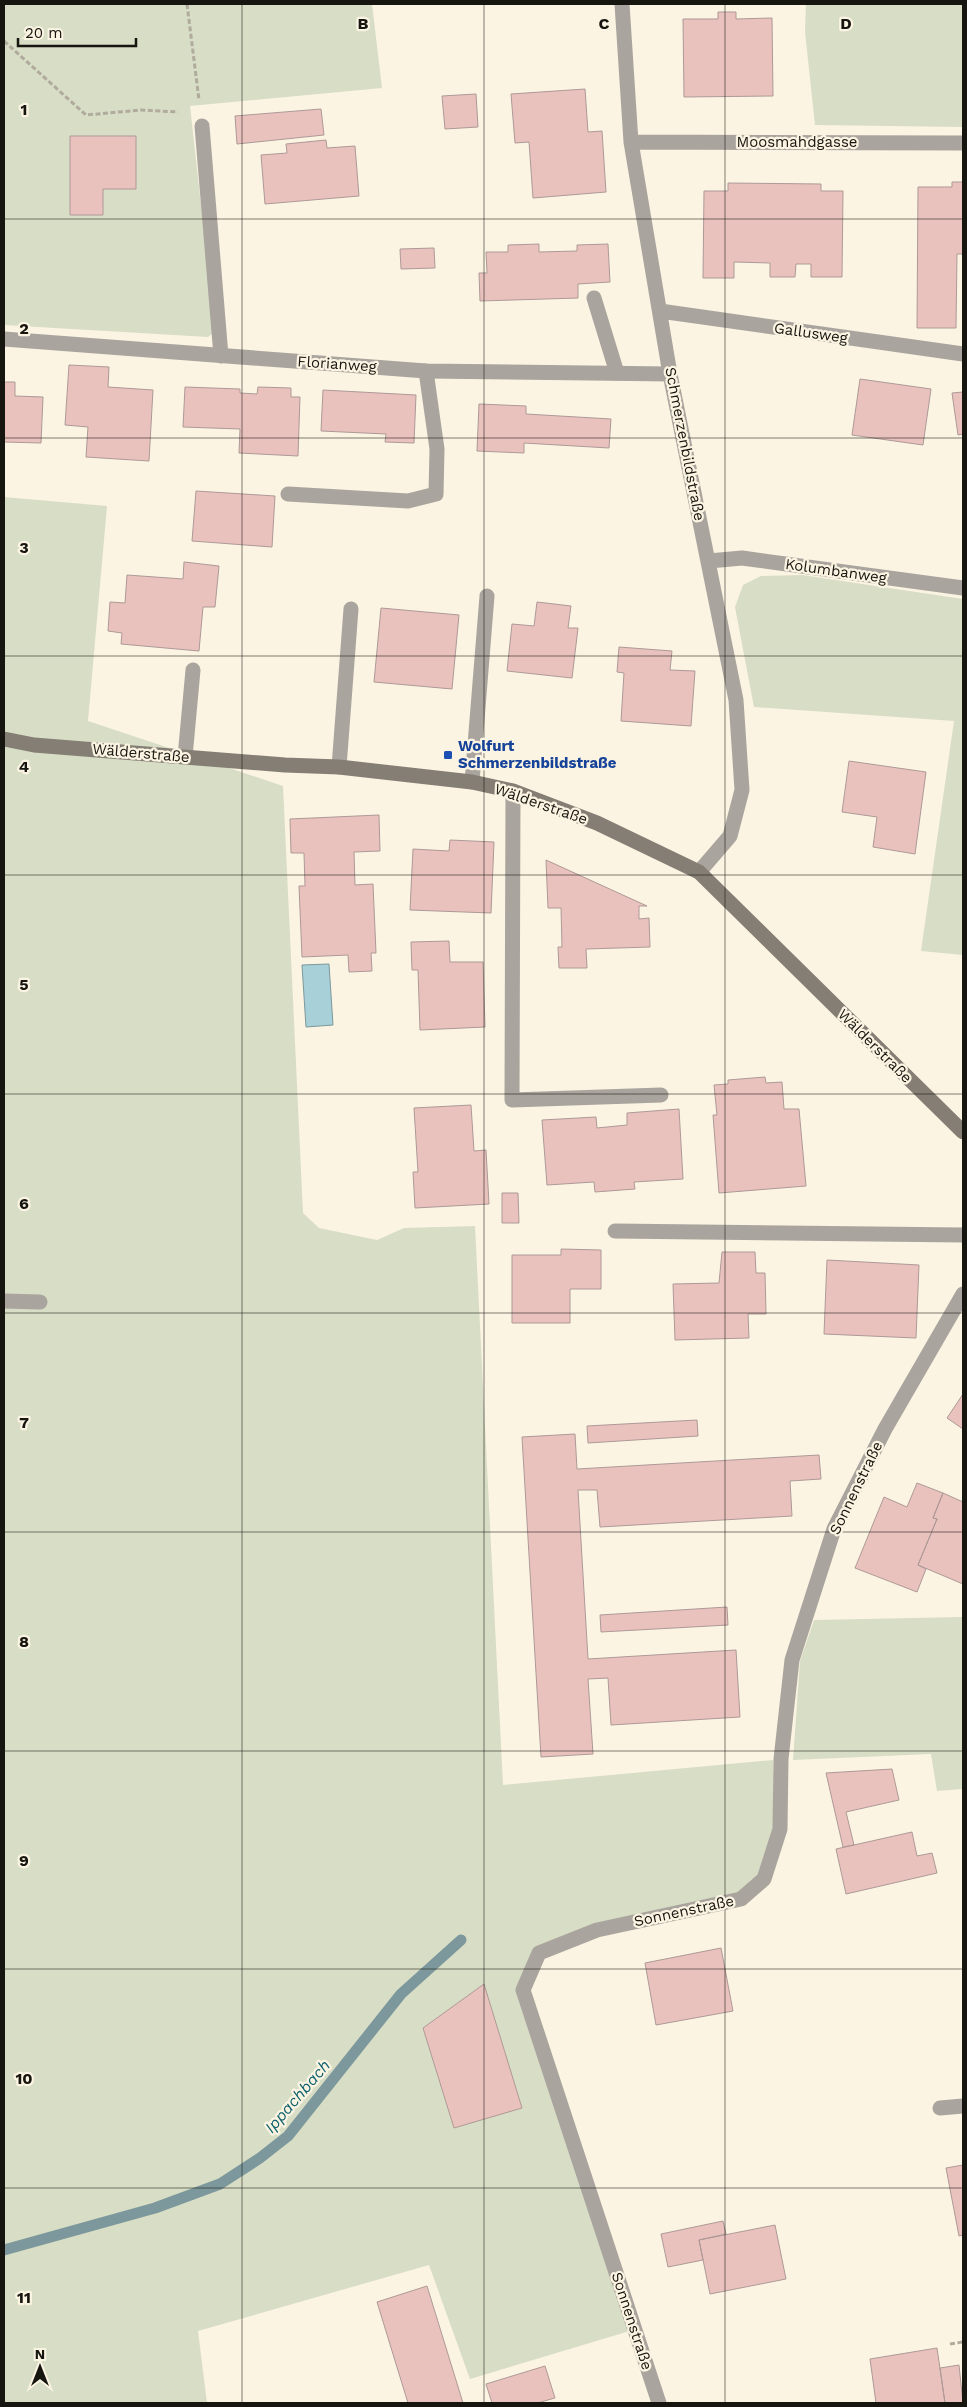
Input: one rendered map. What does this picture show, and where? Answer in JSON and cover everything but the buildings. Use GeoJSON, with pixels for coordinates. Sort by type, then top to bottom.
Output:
{"type":"FeatureCollection","features":[{"type":"Feature","properties":{"kind":"main road","name":"Wälderstraße"},"geometry":{"type":"LineString","coordinates":[[4,739],[34,744],[185,757],[285,765],[339,767],[472,782],[513,791],[597,823],[699,872],[963,1132]]}},
{"type":"Feature","properties":{"kind":"street","name":"Schmerzenbildstraße"},"geometry":{"type":"LineString","coordinates":[[622,4],[631,142],[670,374],[736,700],[742,790],[730,836],[699,872]]}},
{"type":"Feature","properties":{"kind":"street"},"geometry":{"type":"LineString","coordinates":[[202,126],[221,356]]}},
{"type":"Feature","properties":{"kind":"street","name":"Moosmahdgasse"},"geometry":{"type":"LineString","coordinates":[[631,142],[963,143]]}},
{"type":"Feature","properties":{"kind":"street"},"geometry":{"type":"LineString","coordinates":[[594,298],[617,373]]}},
{"type":"Feature","properties":{"kind":"street","name":"Gallusweg"},"geometry":{"type":"LineString","coordinates":[[660,312],[963,354]]}},
{"type":"Feature","properties":{"kind":"street","name":"Florianweg"},"geometry":{"type":"LineString","coordinates":[[4,339],[426,371],[670,374]]}},
{"type":"Feature","properties":{"kind":"street"},"geometry":{"type":"LineString","coordinates":[[288,494],[408,501],[436,494],[437,449],[426,371]]}},
{"type":"Feature","properties":{"kind":"street","name":"Kolumbanweg"},"geometry":{"type":"LineString","coordinates":[[709,561],[742,558],[963,588]]}},
{"type":"Feature","properties":{"kind":"street"},"geometry":{"type":"LineString","coordinates":[[472,782],[487,596]]}},
{"type":"Feature","properties":{"kind":"street"},"geometry":{"type":"LineString","coordinates":[[339,767],[351,609]]}},
{"type":"Feature","properties":{"kind":"street"},"geometry":{"type":"LineString","coordinates":[[185,757],[193,670]]}},
{"type":"Feature","properties":{"kind":"street"},"geometry":{"type":"LineString","coordinates":[[513,791],[512,1100],[660,1095]]}},
{"type":"Feature","properties":{"kind":"street"},"geometry":{"type":"LineString","coordinates":[[615,1231],[963,1235]]}},
{"type":"Feature","properties":{"kind":"street","name":"Sonnenstraße"},"geometry":{"type":"LineString","coordinates":[[658,2403],[523,1990],[539,1953],[598,1930],[741,1899],[764,1879],[780,1829],[781,1759],[792,1660],[834,1529],[885,1429],[963,1294]]}},
{"type":"Feature","properties":{"kind":"street"},"geometry":{"type":"LineString","coordinates":[[4,1301],[40,1302]]}},
{"type":"Feature","properties":{"kind":"street"},"geometry":{"type":"LineString","coordinates":[[940,2108],[963,2106]]}},
{"type":"Feature","properties":{"kind":"path"},"geometry":{"type":"LineString","coordinates":[[187,4],[202,126]]}},
{"type":"Feature","properties":{"kind":"path"},"geometry":{"type":"LineString","coordinates":[[4,41],[86,115],[141,110],[179,112],[202,126]]}},
{"type":"Feature","properties":{"kind":"path"},"geometry":{"type":"LineString","coordinates":[[950,2344],[963,2342]]}},
{"type":"Feature","properties":{"kind":"green space"},"geometry":{"type":"Polygon","coordinates":[[[4,4],[372,4],[382,88],[190,106],[215,331],[208,337],[4,325],[4,4]]]}},
{"type":"Feature","properties":{"kind":"green space"},"geometry":{"type":"Polygon","coordinates":[[[806,4],[963,4],[963,127],[815,125],[805,32],[806,4]]]}},
{"type":"Feature","properties":{"kind":"green space"},"geometry":{"type":"Polygon","coordinates":[[[4,497],[107,506],[88,721],[283,786],[303,1213],[319,1228],[377,1240],[404,1228],[475,1226],[503,1785],[773,1760],[775,1831],[762,1876],[739,1897],[537,1952],[521,1991],[633,2330],[470,2379],[429,2265],[198,2331],[207,2403],[4,2403],[4,497]]]}},
{"type":"Feature","properties":{"kind":"green space"},"geometry":{"type":"Polygon","coordinates":[[[802,575],[963,599],[963,955],[921,951],[954,721],[754,707],[735,607],[743,585],[761,576],[802,575]]]}},
{"type":"Feature","properties":{"kind":"green space"},"geometry":{"type":"Polygon","coordinates":[[[963,1617],[963,1789],[937,1791],[931,1754],[793,1760],[800,1661],[814,1620],[963,1617]]]}},
{"type":"Feature","properties":{"kind":"water"},"geometry":{"type":"Polygon","coordinates":[[[329,964],[333,1025],[306,1027],[302,965],[329,964]]]}},
{"type":"Feature","properties":{"kind":"waterway","name":"Ippachbach"},"geometry":{"type":"LineString","coordinates":[[4,2250],[155,2208],[220,2184],[260,2158],[288,2136],[401,1994],[461,1940]]}},
{"type":"Feature","properties":{"kind":"place","name":"Wolfurt Schmerzenbildstraße"},"geometry":{"type":"Point","coordinates":[448,755]}}]}
